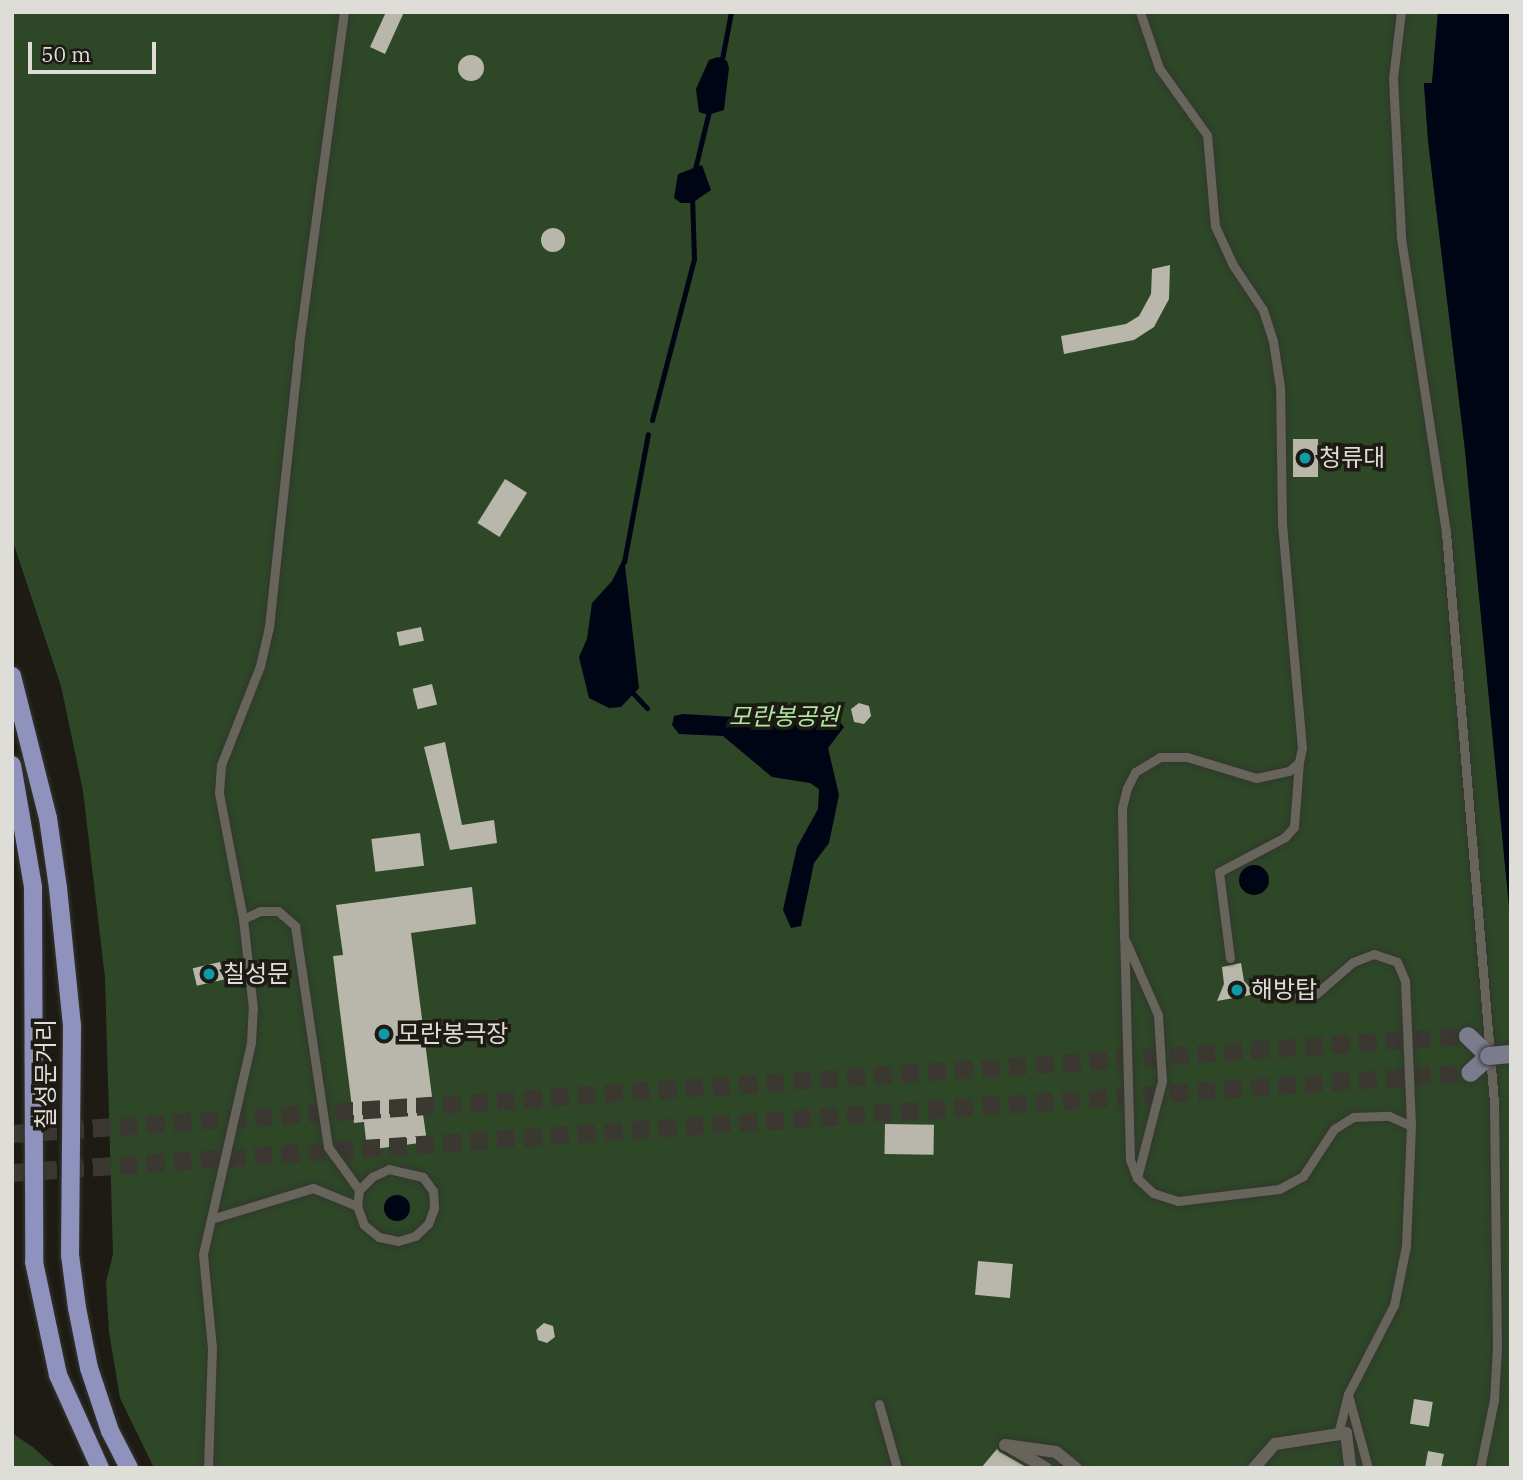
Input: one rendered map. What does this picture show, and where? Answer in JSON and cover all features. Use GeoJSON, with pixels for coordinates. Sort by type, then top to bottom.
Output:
{"type":"FeatureCollection","features":[{"type":"Feature","properties":{"kind":"main road","name":"칠성문거리"},"geometry":{"type":"LineString","coordinates":[[12,676],[48,818],[58,888],[72,1026],[70,1255],[77,1308],[89,1368],[110,1431],[129,1468]]}},
{"type":"Feature","properties":{"kind":"main road","name":"칠성문거리"},"geometry":{"type":"LineString","coordinates":[[12,765],[33,887],[34,1262],[58,1375],[100,1468]]}},
{"type":"Feature","properties":{"kind":"main road"},"geometry":{"type":"LineString","coordinates":[[1468,1036],[1489,1056]]}},
{"type":"Feature","properties":{"kind":"main road"},"geometry":{"type":"LineString","coordinates":[[1470,1073],[1489,1056],[1511,1054]]}},
{"type":"Feature","properties":{"kind":"street"},"geometry":{"type":"LineString","coordinates":[[1254,1468],[1275,1444],[1346,1433],[1350,1468]]}},
{"type":"Feature","properties":{"kind":"street"},"geometry":{"type":"LineString","coordinates":[[1046,1468],[1005,1445],[1056,1452],[1076,1468]]}},
{"type":"Feature","properties":{"kind":"lane"},"geometry":{"type":"LineString","coordinates":[[208,1468],[212,1348],[203,1254],[251,1042],[253,1009],[243,919],[219,793],[221,765],[260,666],[269,627],[300,333],[344,12]]}},
{"type":"Feature","properties":{"kind":"lane"},"geometry":{"type":"LineString","coordinates":[[1140,12],[1159,68],[1206,135],[1215,226],[1233,265],[1263,310],[1273,341],[1280,387],[1282,524],[1302,719],[1294,827],[1285,837],[1219,872],[1230,958]]}},
{"type":"Feature","properties":{"kind":"lane"},"geometry":{"type":"LineString","coordinates":[[1401,12],[1393,78],[1401,238],[1446,532],[1494,1102],[1497,1347],[1494,1400],[1480,1468]]}},
{"type":"Feature","properties":{"kind":"lane"},"geometry":{"type":"LineString","coordinates":[[1299,762],[1289,771],[1256,778],[1171,755],[1147,762],[1135,772],[1122,808],[1130,1160],[1137,1178],[1160,1198],[1178,1201],[1279,1189],[1303,1176],[1334,1129],[1353,1117],[1390,1116],[1411,1126]]}},
{"type":"Feature","properties":{"kind":"lane"},"geometry":{"type":"LineString","coordinates":[[243,919],[260,911],[278,911],[295,926],[328,1147],[359,1190]]}},
{"type":"Feature","properties":{"kind":"lane"},"geometry":{"type":"LineString","coordinates":[[1124,937],[1155,1004],[1163,1068],[1137,1178]]}},
{"type":"Feature","properties":{"kind":"lane"},"geometry":{"type":"LineString","coordinates":[[1299,996],[1316,994],[1366,955],[1383,955],[1400,965],[1405,981],[1411,1126],[1401,1278],[1384,1332],[1348,1394],[1338,1434]]}},
{"type":"Feature","properties":{"kind":"lane"},"geometry":{"type":"LineString","coordinates":[[389,1169],[408,1170],[423,1177],[433,1191],[434,1208],[428,1224],[415,1236],[398,1241],[379,1237],[364,1224],[357,1206],[359,1190],[372,1177],[389,1169]]}},
{"type":"Feature","properties":{"kind":"lane"},"geometry":{"type":"LineString","coordinates":[[211,1219],[313,1188],[357,1206]]}},
{"type":"Feature","properties":{"kind":"lane"},"geometry":{"type":"LineString","coordinates":[[1348,1394],[1368,1468]]}},
{"type":"Feature","properties":{"kind":"lane"},"geometry":{"type":"LineString","coordinates":[[879,1404],[897,1468]]}},
{"type":"Feature","properties":{"kind":"green space","name":"모란봉공원"},"geometry":{"type":"Polygon","coordinates":[[[12,12],[1438,12],[1432,84],[1424,84],[1428,140],[1465,450],[1511,927],[1511,1468],[154,1468],[120,1398],[109,1332],[106,1282],[113,1254],[105,978],[83,791],[61,686],[12,539],[12,12]]]}},
{"type":"Feature","properties":{"kind":"green space"},"geometry":{"type":"Polygon","coordinates":[[[12,1433],[34,1448],[56,1468],[12,1468],[12,1433]]]}},
{"type":"Feature","properties":{"kind":"water"},"geometry":{"type":"Polygon","coordinates":[[[1438,12],[1511,12],[1511,927],[1465,450],[1428,140],[1424,83],[1432,83],[1438,12]]]}},
{"type":"Feature","properties":{"kind":"water"},"geometry":{"type":"Polygon","coordinates":[[[718,57],[727,61],[729,68],[724,110],[708,115],[699,112],[696,89],[709,60],[718,57]]]}},
{"type":"Feature","properties":{"kind":"water"},"geometry":{"type":"Polygon","coordinates":[[[702,165],[711,190],[692,203],[681,203],[674,198],[678,174],[702,165]]]}},
{"type":"Feature","properties":{"kind":"water"},"geometry":{"type":"Polygon","coordinates":[[[624,557],[639,688],[621,707],[609,708],[589,698],[579,657],[587,639],[592,603],[612,581],[624,557]]]}},
{"type":"Feature","properties":{"kind":"water"},"geometry":{"type":"Polygon","coordinates":[[[778,708],[836,718],[844,727],[828,748],[839,795],[829,843],[814,863],[801,926],[791,928],[783,910],[797,847],[818,809],[819,789],[810,783],[772,777],[723,736],[679,734],[672,725],[674,716],[683,714],[753,718],[778,708]]]}},
{"type":"Feature","properties":{"kind":"water"},"geometry":{"type":"Polygon","coordinates":[[[1254,865],[1265,869],[1269,880],[1265,891],[1254,895],[1243,891],[1239,880],[1243,869],[1254,865]]]}},
{"type":"Feature","properties":{"kind":"water"},"geometry":{"type":"Polygon","coordinates":[[[397,1195],[406,1199],[410,1208],[406,1217],[397,1221],[388,1217],[384,1208],[388,1199],[397,1195]]]}},
{"type":"Feature","properties":{"kind":"building"},"geometry":{"type":"Polygon","coordinates":[[[386,12],[404,12],[385,54],[370,47],[386,12]]]}},
{"type":"Feature","properties":{"kind":"building"},"geometry":{"type":"Polygon","coordinates":[[[471,55],[480,59],[484,68],[480,77],[471,81],[462,77],[458,68],[462,59],[471,55]]]}},
{"type":"Feature","properties":{"kind":"building"},"geometry":{"type":"Polygon","coordinates":[[[553,228],[564,235],[565,240],[558,251],[553,252],[542,245],[541,240],[548,229],[553,228]]]}},
{"type":"Feature","properties":{"kind":"building"},"geometry":{"type":"Polygon","coordinates":[[[1170,265],[1169,299],[1154,327],[1134,340],[1064,354],[1061,336],[1126,324],[1139,316],[1151,294],[1152,269],[1170,265]]]}},
{"type":"Feature","properties":{"kind":"building","name":"청류대"},"geometry":{"type":"Polygon","coordinates":[[[1293,439],[1318,439],[1318,477],[1293,477],[1293,439]]]}},
{"type":"Feature","properties":{"kind":"building"},"geometry":{"type":"Polygon","coordinates":[[[505,479],[527,493],[499,537],[477,523],[505,479]]]}},
{"type":"Feature","properties":{"kind":"building"},"geometry":{"type":"Polygon","coordinates":[[[421,627],[424,641],[399,646],[397,632],[421,627]]]}},
{"type":"Feature","properties":{"kind":"building"},"geometry":{"type":"Polygon","coordinates":[[[432,684],[437,704],[418,709],[413,689],[432,684]]]}},
{"type":"Feature","properties":{"kind":"building"},"geometry":{"type":"Polygon","coordinates":[[[859,703],[869,706],[871,716],[864,724],[854,722],[851,709],[859,703]]]}},
{"type":"Feature","properties":{"kind":"building"},"geometry":{"type":"Polygon","coordinates":[[[445,742],[462,825],[494,820],[497,843],[450,850],[424,747],[445,742]]]}},
{"type":"Feature","properties":{"kind":"building"},"geometry":{"type":"Polygon","coordinates":[[[420,833],[424,866],[375,872],[371,839],[420,833]]]}},
{"type":"Feature","properties":{"kind":"building","name":"모란봉극장"},"geometry":{"type":"Polygon","coordinates":[[[472,887],[476,924],[411,933],[434,1112],[423,1114],[427,1142],[367,1150],[364,1122],[354,1123],[333,956],[343,955],[336,905],[472,887]]]}},
{"type":"Feature","properties":{"kind":"building","name":"칠성문"},"geometry":{"type":"Polygon","coordinates":[[[220,962],[224,980],[197,986],[193,968],[220,962]]]}},
{"type":"Feature","properties":{"kind":"building","name":"해방탑"},"geometry":{"type":"Polygon","coordinates":[[[1241,963],[1244,981],[1256,994],[1217,1001],[1224,984],[1222,967],[1241,963]]]}},
{"type":"Feature","properties":{"kind":"building"},"geometry":{"type":"Polygon","coordinates":[[[885,1124],[934,1125],[933,1155],[884,1154],[885,1124]]]}},
{"type":"Feature","properties":{"kind":"building"},"geometry":{"type":"Polygon","coordinates":[[[978,1261],[1013,1264],[1010,1298],[975,1295],[978,1261]]]}},
{"type":"Feature","properties":{"kind":"building"},"geometry":{"type":"Polygon","coordinates":[[[544,1323],[553,1326],[555,1337],[547,1343],[538,1340],[536,1330],[544,1323]]]}},
{"type":"Feature","properties":{"kind":"building"},"geometry":{"type":"Polygon","coordinates":[[[1414,1399],[1433,1402],[1429,1427],[1410,1424],[1414,1399]]]}},
{"type":"Feature","properties":{"kind":"building"},"geometry":{"type":"Polygon","coordinates":[[[997,1449],[1000,1452],[1028,1468],[981,1468],[997,1449]]]}},
{"type":"Feature","properties":{"kind":"building"},"geometry":{"type":"Polygon","coordinates":[[[1428,1451],[1444,1454],[1441,1468],[1425,1468],[1428,1451]]]}},
{"type":"Feature","properties":{"kind":"waterway"},"geometry":{"type":"LineString","coordinates":[[721,64],[731,12]]}},
{"type":"Feature","properties":{"kind":"waterway"},"geometry":{"type":"LineString","coordinates":[[694,173],[709,111]]}},
{"type":"Feature","properties":{"kind":"waterway"},"geometry":{"type":"LineString","coordinates":[[652,420],[694,259],[692,196]]}},
{"type":"Feature","properties":{"kind":"waterway"},"geometry":{"type":"LineString","coordinates":[[624,562],[648,434]]}},
{"type":"Feature","properties":{"kind":"waterway"},"geometry":{"type":"LineString","coordinates":[[632,692],[647,708]]}},
{"type":"Feature","properties":{"kind":"tunnel"},"geometry":{"type":"LineString","coordinates":[[12,1134],[1468,1036]]}},
{"type":"Feature","properties":{"kind":"tunnel"},"geometry":{"type":"LineString","coordinates":[[12,1173],[1470,1073]]}},
{"type":"Feature","properties":{"kind":"place","name":"청류대"},"geometry":{"type":"Point","coordinates":[1305,458]}},
{"type":"Feature","properties":{"kind":"place","name":"칠성문"},"geometry":{"type":"Point","coordinates":[209,974]}},
{"type":"Feature","properties":{"kind":"place","name":"해방탑"},"geometry":{"type":"Point","coordinates":[1237,990]}},
{"type":"Feature","properties":{"kind":"place","name":"모란봉극장"},"geometry":{"type":"Point","coordinates":[384,1034]}}]}
